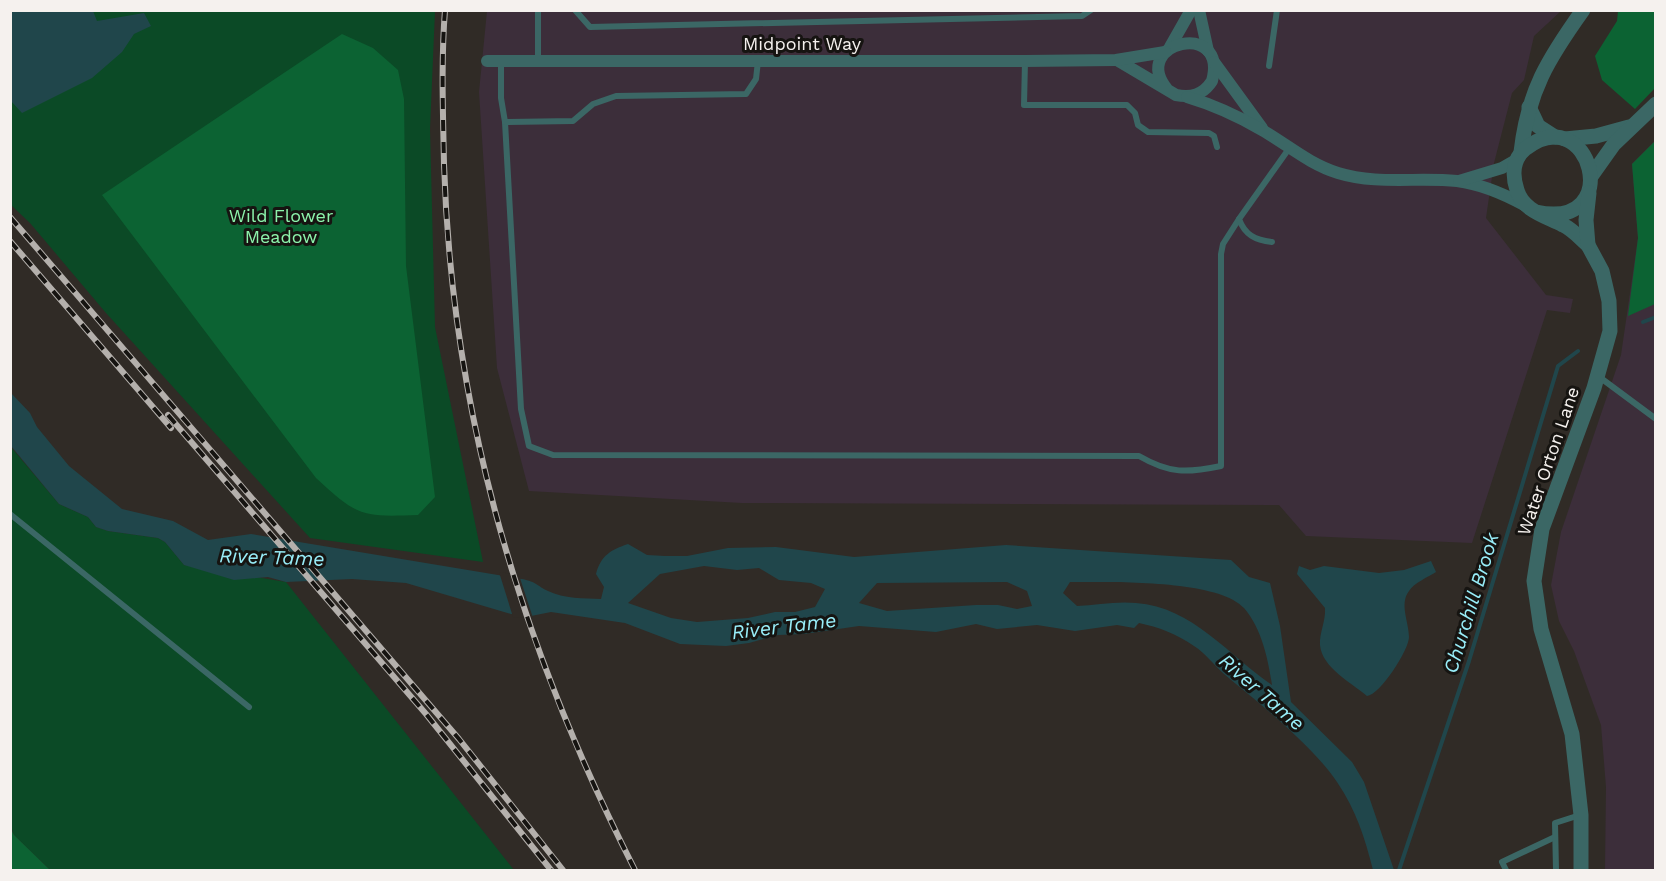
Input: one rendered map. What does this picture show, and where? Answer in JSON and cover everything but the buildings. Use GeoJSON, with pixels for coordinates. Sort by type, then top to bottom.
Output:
{"type":"FeatureCollection","features":[{"type":"Feature","properties":{"kind":"street"},"geometry":{"type":"LineString","coordinates":[[1167,89],[1159,72],[1167,50],[1191,10]]}},
{"type":"Feature","properties":{"kind":"street"},"geometry":{"type":"LineString","coordinates":[[1187,97],[1198,95],[1210,85],[1214,72],[1200,10]]}},
{"type":"Feature","properties":{"kind":"street"},"geometry":{"type":"LineString","coordinates":[[1532,209],[1517,193],[1514,176],[1529,107],[1541,72],[1583,10]]}},
{"type":"Feature","properties":{"kind":"street"},"geometry":{"type":"LineString","coordinates":[[1167,50],[1188,42],[1199,45],[1210,56],[1264,131]]}},
{"type":"Feature","properties":{"kind":"street","name":"Midpoint Way"},"geometry":{"type":"LineString","coordinates":[[487,61],[1116,60],[1167,50]]}},
{"type":"Feature","properties":{"kind":"street"},"geometry":{"type":"LineString","coordinates":[[1116,60],[1167,89],[1220,107],[1264,131],[1288,150],[1338,173],[1379,181],[1458,181],[1502,168],[1534,142],[1596,136],[1635,125]]}},
{"type":"Feature","properties":{"kind":"street"},"geometry":{"type":"LineString","coordinates":[[1592,175],[1614,144],[1656,104]]}},
{"type":"Feature","properties":{"kind":"street"},"geometry":{"type":"LineString","coordinates":[[1458,181],[1505,195],[1532,209],[1553,216],[1570,212],[1582,203],[1589,193],[1592,175],[1587,157],[1577,145],[1538,126],[1529,107]]}},
{"type":"Feature","properties":{"kind":"street","name":"Water Orton Lane"},"geometry":{"type":"LineString","coordinates":[[1588,245],[1586,220],[1589,193]]}},
{"type":"Feature","properties":{"kind":"street","name":"Water Orton Lane"},"geometry":{"type":"LineString","coordinates":[[1532,209],[1565,226],[1588,245],[1602,271],[1609,301],[1610,331],[1598,376],[1542,529],[1534,581],[1541,629],[1572,734],[1581,816],[1581,870]]}},
{"type":"Feature","properties":{"kind":"lane"},"geometry":{"type":"LineString","coordinates":[[537,60],[538,10]]}},
{"type":"Feature","properties":{"kind":"lane"},"geometry":{"type":"LineString","coordinates":[[574,10],[590,27],[1082,16],[1091,10]]}},
{"type":"Feature","properties":{"kind":"lane"},"geometry":{"type":"LineString","coordinates":[[1269,66],[1277,10]]}},
{"type":"Feature","properties":{"kind":"lane"},"geometry":{"type":"LineString","coordinates":[[505,122],[573,121],[593,104],[616,96],[746,94],[756,79],[758,60]]}},
{"type":"Feature","properties":{"kind":"lane"},"geometry":{"type":"LineString","coordinates":[[501,61],[501,98],[505,122],[521,409],[529,446],[553,455],[1139,456],[1166,470],[1179,472],[1221,466],[1221,254],[1223,244],[1288,150]]}},
{"type":"Feature","properties":{"kind":"lane"},"geometry":{"type":"LineString","coordinates":[[1025,61],[1024,105],[1127,105],[1135,113],[1138,125],[1148,132],[1209,133],[1214,136],[1217,147]]}},
{"type":"Feature","properties":{"kind":"lane"},"geometry":{"type":"LineString","coordinates":[[1239,219],[1244,231],[1257,240],[1272,243]]}},
{"type":"Feature","properties":{"kind":"lane"},"geometry":{"type":"LineString","coordinates":[[1598,376],[1656,419]]}},
{"type":"Feature","properties":{"kind":"lane"},"geometry":{"type":"LineString","coordinates":[[10,514],[249,707]]}},
{"type":"Feature","properties":{"kind":"lane"},"geometry":{"type":"LineString","coordinates":[[1556,870],[1555,823],[1581,816]]}},
{"type":"Feature","properties":{"kind":"lane"},"geometry":{"type":"LineString","coordinates":[[1506,870],[1502,862],[1555,837]]}},
{"type":"Feature","properties":{"kind":"shaded area"},"geometry":{"type":"Polygon","coordinates":[[[487,11],[1561,11],[1534,36],[1524,80],[1512,93],[1494,163],[1486,218],[1546,295],[1573,299],[1570,313],[1547,310],[1472,543],[1306,536],[1279,505],[742,503],[529,491],[497,368],[479,92],[487,11]]]}},
{"type":"Feature","properties":{"kind":"shaded area"},"geometry":{"type":"Polygon","coordinates":[[[1655,141],[1655,870],[1605,870],[1606,787],[1601,725],[1574,651],[1559,621],[1551,585],[1561,532],[1621,355],[1638,238],[1632,164],[1655,141]]]}},
{"type":"Feature","properties":{"kind":"green space"},"geometry":{"type":"Polygon","coordinates":[[[10,11],[435,11],[430,129],[435,327],[483,562],[310,538],[106,313],[30,223],[11,205],[10,11]]]}},
{"type":"Feature","properties":{"kind":"green space"},"geometry":{"type":"Polygon","coordinates":[[[1618,11],[1655,11],[1655,88],[1635,109],[1602,80],[1595,56],[1617,21],[1618,11]]]}},
{"type":"Feature","properties":{"kind":"green space","name":"Wild Flower Meadow"},"geometry":{"type":"Polygon","coordinates":[[[342,34],[373,48],[398,70],[404,99],[406,266],[435,497],[418,515],[384,516],[362,512],[342,501],[316,478],[102,195],[342,34]]]}},
{"type":"Feature","properties":{"kind":"green space"},"geometry":{"type":"Polygon","coordinates":[[[1655,141],[1655,304],[1628,316],[1638,238],[1632,164],[1655,141]]]}},
{"type":"Feature","properties":{"kind":"green space"},"geometry":{"type":"Polygon","coordinates":[[[10,446],[59,504],[88,517],[96,527],[108,531],[158,538],[165,542],[184,565],[286,582],[514,870],[50,870],[14,835],[11,827],[10,446]]]}},
{"type":"Feature","properties":{"kind":"green space"},"geometry":{"type":"Polygon","coordinates":[[[10,827],[14,835],[50,870],[11,870],[10,827]]]}},
{"type":"Feature","properties":{"kind":"water"},"geometry":{"type":"Polygon","coordinates":[[[10,11],[93,11],[97,21],[144,13],[151,26],[134,34],[122,52],[92,78],[22,113],[11,101],[10,11]]]}},
{"type":"Feature","properties":{"kind":"water","name":"River Tame"},"geometry":{"type":"Polygon","coordinates":[[[11,393],[30,413],[37,427],[69,466],[122,509],[173,521],[208,540],[251,534],[522,579],[554,594],[574,598],[601,599],[604,587],[596,574],[601,562],[612,551],[628,544],[647,555],[665,556],[687,556],[728,548],[776,547],[854,557],[1006,545],[1231,560],[1249,577],[1270,583],[1280,626],[1291,702],[1352,762],[1364,782],[1394,870],[1373,870],[1363,835],[1350,803],[1337,782],[1314,754],[1198,649],[1174,635],[1153,627],[1139,623],[1134,628],[1117,625],[1075,631],[1037,625],[997,629],[976,624],[936,632],[859,626],[804,634],[778,635],[749,643],[726,646],[680,644],[625,623],[551,612],[531,616],[511,614],[406,583],[352,579],[286,582],[268,577],[234,580],[184,565],[165,542],[158,538],[108,531],[96,527],[88,517],[59,504],[11,446],[11,393]],[[704,566],[660,574],[628,603],[671,618],[697,622],[748,618],[815,607],[825,589],[811,583],[779,580],[759,568],[737,570],[704,566]],[[1007,582],[877,583],[859,603],[887,611],[976,605],[998,605],[1017,609],[1032,606],[1027,591],[1007,582]],[[1070,582],[1063,593],[1077,606],[1136,603],[1156,606],[1175,613],[1193,623],[1272,685],[1260,635],[1244,608],[1231,599],[1188,587],[1135,583],[1070,582]]]}},
{"type":"Feature","properties":{"kind":"water"},"geometry":{"type":"Polygon","coordinates":[[[1431,561],[1436,572],[1414,585],[1406,596],[1405,607],[1409,637],[1404,652],[1386,680],[1373,694],[1367,696],[1326,661],[1320,645],[1325,608],[1297,574],[1299,566],[1310,570],[1324,566],[1379,573],[1404,570],[1431,561]]]}},
{"type":"Feature","properties":{"kind":"pier"},"geometry":{"type":"Polygon","coordinates":[[[499,572],[519,575],[533,618],[513,617],[499,572]]]}},
{"type":"Feature","properties":{"kind":"waterway","name":"Churchill Brook"},"geometry":{"type":"LineString","coordinates":[[1643,322],[1656,317]]}},
{"type":"Feature","properties":{"kind":"waterway","name":"Churchill Brook"},"geometry":{"type":"LineString","coordinates":[[1399,870],[1469,661],[1558,366],[1578,351]]}},
{"type":"Feature","properties":{"kind":"railway"},"geometry":{"type":"LineString","coordinates":[[445,10],[443,126],[450,258],[461,350],[478,440],[500,528],[527,615],[558,701],[594,786],[635,870]]}},
{"type":"Feature","properties":{"kind":"railway"},"geometry":{"type":"LineString","coordinates":[[10,217],[459,739],[563,870]]}},
{"type":"Feature","properties":{"kind":"railway"},"geometry":{"type":"LineString","coordinates":[[10,241],[171,428]]}},
{"type":"Feature","properties":{"kind":"railway"},"geometry":{"type":"LineString","coordinates":[[168,415],[426,714],[551,870]]}}]}
